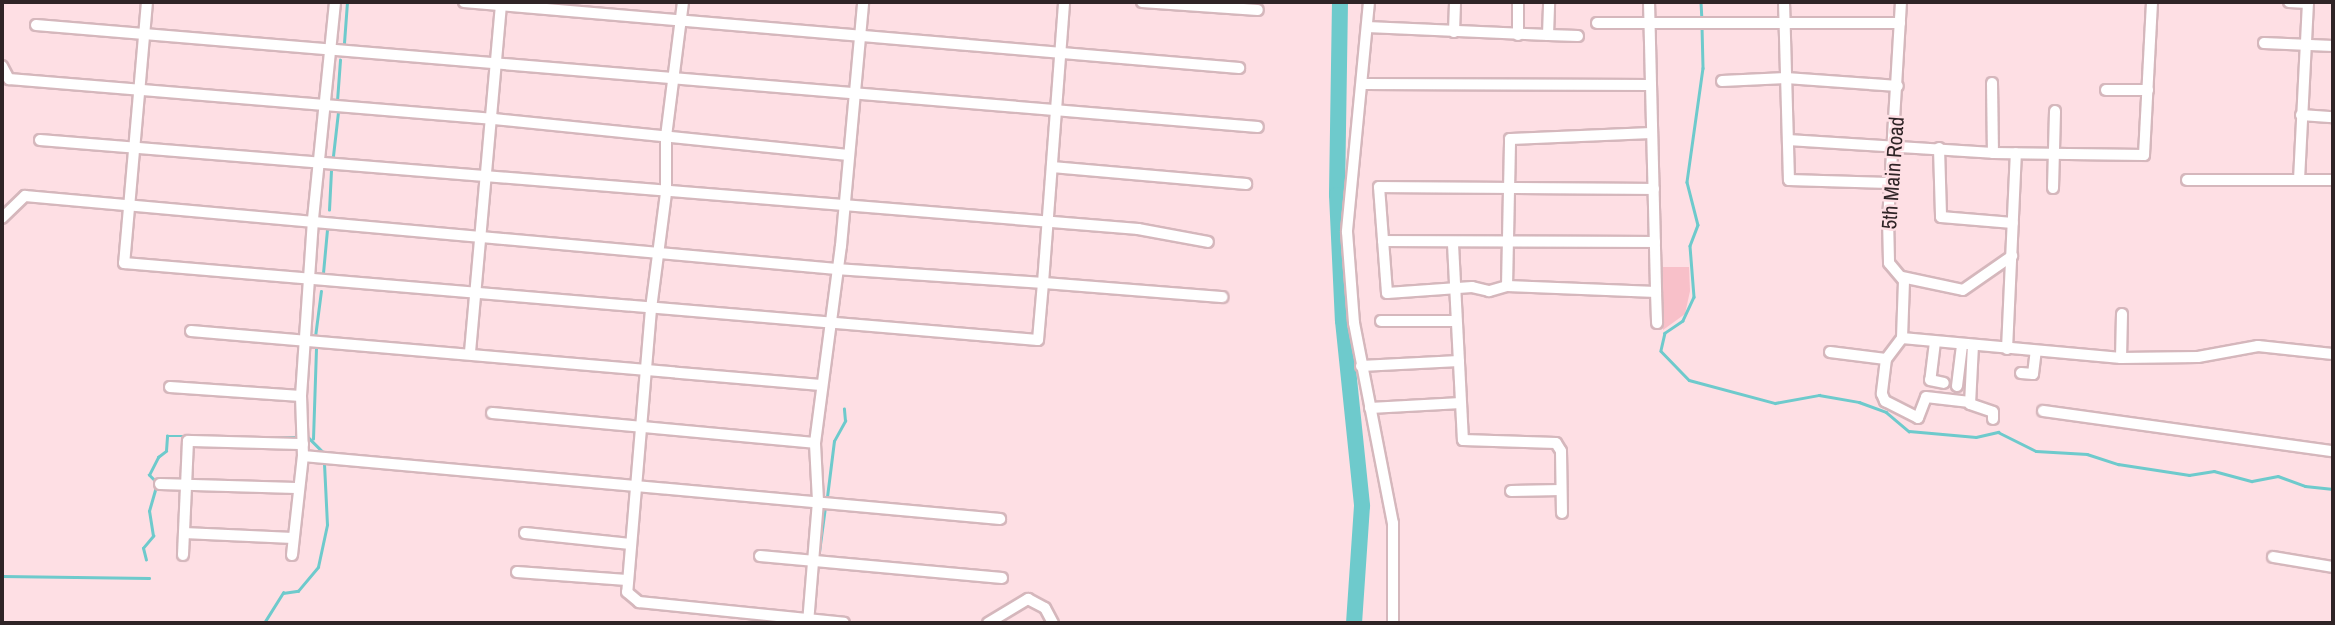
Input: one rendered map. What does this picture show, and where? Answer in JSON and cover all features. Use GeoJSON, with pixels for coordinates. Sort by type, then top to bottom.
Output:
{"type":"FeatureCollection","features":[{"type":"Feature","properties":{"kind":"street"},"geometry":{"type":"LineString","coordinates":[[147,2],[124,263],[310,282],[474,292],[831,326],[1038,340],[1064,2]]}},
{"type":"Feature","properties":{"kind":"street"},"geometry":{"type":"LineString","coordinates":[[292,555],[296,488],[303,456],[301,396],[313,219],[335,2]]}},
{"type":"Feature","properties":{"kind":"street"},"geometry":{"type":"LineString","coordinates":[[464,2],[1239,68]]}},
{"type":"Feature","properties":{"kind":"street"},"geometry":{"type":"LineString","coordinates":[[623,15],[624,2]]}},
{"type":"Feature","properties":{"kind":"street"},"geometry":{"type":"LineString","coordinates":[[683,2],[666,136],[666,193],[645,370],[627,592],[639,602],[808,622],[844,623]]}},
{"type":"Feature","properties":{"kind":"street"},"geometry":{"type":"LineString","coordinates":[[808,622],[818,501],[815,443],[831,326],[863,2]]}},
{"type":"Feature","properties":{"kind":"street"},"geometry":{"type":"LineString","coordinates":[[1142,2],[1258,10]]}},
{"type":"Feature","properties":{"kind":"street"},"geometry":{"type":"LineString","coordinates":[[1369,2],[1364,84],[1347,232],[1361,366],[1393,523],[1393,623]]}},
{"type":"Feature","properties":{"kind":"street"},"geometry":{"type":"LineString","coordinates":[[1454,32],[1455,2]]}},
{"type":"Feature","properties":{"kind":"street"},"geometry":{"type":"LineString","coordinates":[[1518,2],[1518,35]]}},
{"type":"Feature","properties":{"kind":"street"},"geometry":{"type":"LineString","coordinates":[[1548,35],[1549,2]]}},
{"type":"Feature","properties":{"kind":"street"},"geometry":{"type":"LineString","coordinates":[[1649,2],[1657,323]]}},
{"type":"Feature","properties":{"kind":"street"},"geometry":{"type":"LineString","coordinates":[[1784,2],[1789,180],[1889,183]]}},
{"type":"Feature","properties":{"kind":"street","name":"5th Main Road"},"geometry":{"type":"LineString","coordinates":[[1902,2],[1895,146],[1889,183],[1889,263],[1902,277],[1902,338]]}},
{"type":"Feature","properties":{"kind":"street"},"geometry":{"type":"LineString","coordinates":[[1788,140],[1993,153],[2144,155],[2152,2]]}},
{"type":"Feature","properties":{"kind":"street"},"geometry":{"type":"LineString","coordinates":[[2289,2],[2308,2],[2299,180]]}},
{"type":"Feature","properties":{"kind":"street"},"geometry":{"type":"LineString","coordinates":[[470,352],[474,292],[494,119],[501,4]]}},
{"type":"Feature","properties":{"kind":"street"},"geometry":{"type":"LineString","coordinates":[[1597,23],[1784,20],[1900,23]]}},
{"type":"Feature","properties":{"kind":"street"},"geometry":{"type":"LineString","coordinates":[[36,25],[1258,127]]}},
{"type":"Feature","properties":{"kind":"street"},"geometry":{"type":"LineString","coordinates":[[1367,27],[1578,36]]}},
{"type":"Feature","properties":{"kind":"street"},"geometry":{"type":"LineString","coordinates":[[2264,43],[2333,46]]}},
{"type":"Feature","properties":{"kind":"street"},"geometry":{"type":"LineString","coordinates":[[2,66],[9,79],[494,119],[848,155]]}},
{"type":"Feature","properties":{"kind":"street"},"geometry":{"type":"LineString","coordinates":[[1722,81],[1786,79],[1898,86]]}},
{"type":"Feature","properties":{"kind":"street"},"geometry":{"type":"LineString","coordinates":[[1992,83],[1993,153]]}},
{"type":"Feature","properties":{"kind":"street"},"geometry":{"type":"LineString","coordinates":[[1364,84],[1651,85]]}},
{"type":"Feature","properties":{"kind":"street"},"geometry":{"type":"LineString","coordinates":[[2106,90],[2148,90]]}},
{"type":"Feature","properties":{"kind":"street"},"geometry":{"type":"LineString","coordinates":[[2053,188],[2055,111]]}},
{"type":"Feature","properties":{"kind":"street"},"geometry":{"type":"LineString","coordinates":[[2301,115],[2333,117]]}},
{"type":"Feature","properties":{"kind":"street"},"geometry":{"type":"LineString","coordinates":[[1507,286],[1508,146],[1516,136],[1652,133]]}},
{"type":"Feature","properties":{"kind":"street"},"geometry":{"type":"LineString","coordinates":[[40,139],[843,208],[1138,229],[1208,242]]}},
{"type":"Feature","properties":{"kind":"street"},"geometry":{"type":"LineString","coordinates":[[1939,148],[1941,217],[2013,223]]}},
{"type":"Feature","properties":{"kind":"street"},"geometry":{"type":"LineString","coordinates":[[2007,349],[2016,153]]}},
{"type":"Feature","properties":{"kind":"street"},"geometry":{"type":"LineString","coordinates":[[1052,167],[1246,184]]}},
{"type":"Feature","properties":{"kind":"street"},"geometry":{"type":"LineString","coordinates":[[2187,180],[2333,180]]}},
{"type":"Feature","properties":{"kind":"street"},"geometry":{"type":"LineString","coordinates":[[1654,189],[1379,187],[1387,293],[1454,289],[1489,291],[1507,286],[1656,292]]}},
{"type":"Feature","properties":{"kind":"street"},"geometry":{"type":"LineString","coordinates":[[2,218],[24,196],[313,219],[837,269],[1222,297]]}},
{"type":"Feature","properties":{"kind":"street"},"geometry":{"type":"LineString","coordinates":[[1383,241],[1453,244],[1655,242]]}},
{"type":"Feature","properties":{"kind":"street"},"geometry":{"type":"LineString","coordinates":[[1453,244],[1455,321],[1466,443],[1556,443],[1561,451],[1562,513]]}},
{"type":"Feature","properties":{"kind":"street"},"geometry":{"type":"LineString","coordinates":[[1902,277],[1963,290],[2012,256]]}},
{"type":"Feature","properties":{"kind":"street"},"geometry":{"type":"LineString","coordinates":[[2121,358],[2122,314]]}},
{"type":"Feature","properties":{"kind":"street"},"geometry":{"type":"LineString","coordinates":[[1381,321],[1455,321]]}},
{"type":"Feature","properties":{"kind":"street"},"geometry":{"type":"LineString","coordinates":[[191,331],[470,352],[821,385]]}},
{"type":"Feature","properties":{"kind":"street"},"geometry":{"type":"LineString","coordinates":[[1993,419],[1993,412],[1970,402],[1926,397],[1922,413],[1914,417],[1885,401],[1886,359],[1902,338],[2121,358],[2199,357],[2258,346],[2333,354]]}},
{"type":"Feature","properties":{"kind":"street"},"geometry":{"type":"LineString","coordinates":[[1935,342],[1930,380],[1944,383]]}},
{"type":"Feature","properties":{"kind":"street"},"geometry":{"type":"LineString","coordinates":[[1957,386],[1967,345]]}},
{"type":"Feature","properties":{"kind":"street"},"geometry":{"type":"LineString","coordinates":[[1967,345],[1974,387],[1970,402]]}},
{"type":"Feature","properties":{"kind":"street"},"geometry":{"type":"LineString","coordinates":[[2021,373],[2032,373],[2035,351]]}},
{"type":"Feature","properties":{"kind":"street"},"geometry":{"type":"LineString","coordinates":[[1830,352],[1886,359]]}},
{"type":"Feature","properties":{"kind":"street"},"geometry":{"type":"LineString","coordinates":[[1361,366],[1459,361]]}},
{"type":"Feature","properties":{"kind":"street"},"geometry":{"type":"LineString","coordinates":[[170,387],[301,396]]}},
{"type":"Feature","properties":{"kind":"street"},"geometry":{"type":"LineString","coordinates":[[1370,408],[1461,403]]}},
{"type":"Feature","properties":{"kind":"street"},"geometry":{"type":"LineString","coordinates":[[2043,411],[2333,451]]}},
{"type":"Feature","properties":{"kind":"street"},"geometry":{"type":"LineString","coordinates":[[492,413],[815,443]]}},
{"type":"Feature","properties":{"kind":"street"},"geometry":{"type":"LineString","coordinates":[[184,555],[187,446],[191,438],[303,444]]}},
{"type":"Feature","properties":{"kind":"street"},"geometry":{"type":"LineString","coordinates":[[303,456],[1000,519]]}},
{"type":"Feature","properties":{"kind":"street"},"geometry":{"type":"LineString","coordinates":[[160,484],[296,488]]}},
{"type":"Feature","properties":{"kind":"street"},"geometry":{"type":"LineString","coordinates":[[1511,491],[1561,490]]}},
{"type":"Feature","properties":{"kind":"street"},"geometry":{"type":"LineString","coordinates":[[184,533],[293,538]]}},
{"type":"Feature","properties":{"kind":"street"},"geometry":{"type":"LineString","coordinates":[[526,533],[630,544]]}},
{"type":"Feature","properties":{"kind":"street"},"geometry":{"type":"LineString","coordinates":[[761,556],[1002,578]]}},
{"type":"Feature","properties":{"kind":"street"},"geometry":{"type":"LineString","coordinates":[[2273,557],[2333,566]]}},
{"type":"Feature","properties":{"kind":"street"},"geometry":{"type":"LineString","coordinates":[[517,572],[626,580]]}},
{"type":"Feature","properties":{"kind":"street"},"geometry":{"type":"LineString","coordinates":[[988,623],[1028,599],[1045,608],[1053,623]]}},
{"type":"Feature","properties":{"kind":"shaded area"},"geometry":{"type":"Polygon","coordinates":[[[1663,267],[1689,267],[1690,291],[1685,314],[1663,330],[1663,267]]]}},
{"type":"Feature","properties":{"kind":"waterway"},"geometry":{"type":"LineString","coordinates":[[344,43],[347,2]]}},
{"type":"Feature","properties":{"kind":"waterway"},"geometry":{"type":"LineString","coordinates":[[1340,2],[1337,195],[1343,321],[1362,506],[1354,623]]}},
{"type":"Feature","properties":{"kind":"waterway"},"geometry":{"type":"LineString","coordinates":[[1701,2],[1702,19]]}},
{"type":"Feature","properties":{"kind":"waterway"},"geometry":{"type":"LineString","coordinates":[[1702,26],[1703,68],[1687,182],[1698,225],[1690,246],[1694,297],[1683,321],[1665,333],[1661,351],[1689,380],[1775,403],[1819,395],[1859,402],[1886,412],[1909,431],[1976,437],[1998,432],[2036,451],[2087,454],[2118,464],[2189,475],[2214,471],[2252,481],[2278,476],[2305,486],[2333,489]]}},
{"type":"Feature","properties":{"kind":"waterway"},"geometry":{"type":"LineString","coordinates":[[337,101],[340,60]]}},
{"type":"Feature","properties":{"kind":"waterway"},"geometry":{"type":"LineString","coordinates":[[333,156],[338,112]]}},
{"type":"Feature","properties":{"kind":"waterway"},"geometry":{"type":"LineString","coordinates":[[329,210],[331,170]]}},
{"type":"Feature","properties":{"kind":"waterway"},"geometry":{"type":"LineString","coordinates":[[323,273],[327,230]]}},
{"type":"Feature","properties":{"kind":"waterway"},"geometry":{"type":"LineString","coordinates":[[315,337],[321,291]]}},
{"type":"Feature","properties":{"kind":"waterway"},"geometry":{"type":"LineString","coordinates":[[313,439],[316,348]]}},
{"type":"Feature","properties":{"kind":"waterway"},"geometry":{"type":"LineString","coordinates":[[827,497],[834,441],[845,421],[844,409]]}},
{"type":"Feature","properties":{"kind":"waterway"},"geometry":{"type":"LineString","coordinates":[[146,560],[143,548],[153,536],[149,511],[157,483],[149,475],[158,457],[166,451],[167,436],[190,436]]}},
{"type":"Feature","properties":{"kind":"waterway"},"geometry":{"type":"LineString","coordinates":[[200,437],[297,437]]}},
{"type":"Feature","properties":{"kind":"waterway"},"geometry":{"type":"LineString","coordinates":[[308,437],[323,452]]}},
{"type":"Feature","properties":{"kind":"waterway"},"geometry":{"type":"LineString","coordinates":[[264,623],[283,593],[298,591],[318,567],[327,525],[324,463]]}},
{"type":"Feature","properties":{"kind":"waterway"},"geometry":{"type":"LineString","coordinates":[[819,552],[825,507]]}},
{"type":"Feature","properties":{"kind":"waterway"},"geometry":{"type":"LineString","coordinates":[[2,576],[149,578]]}}]}
